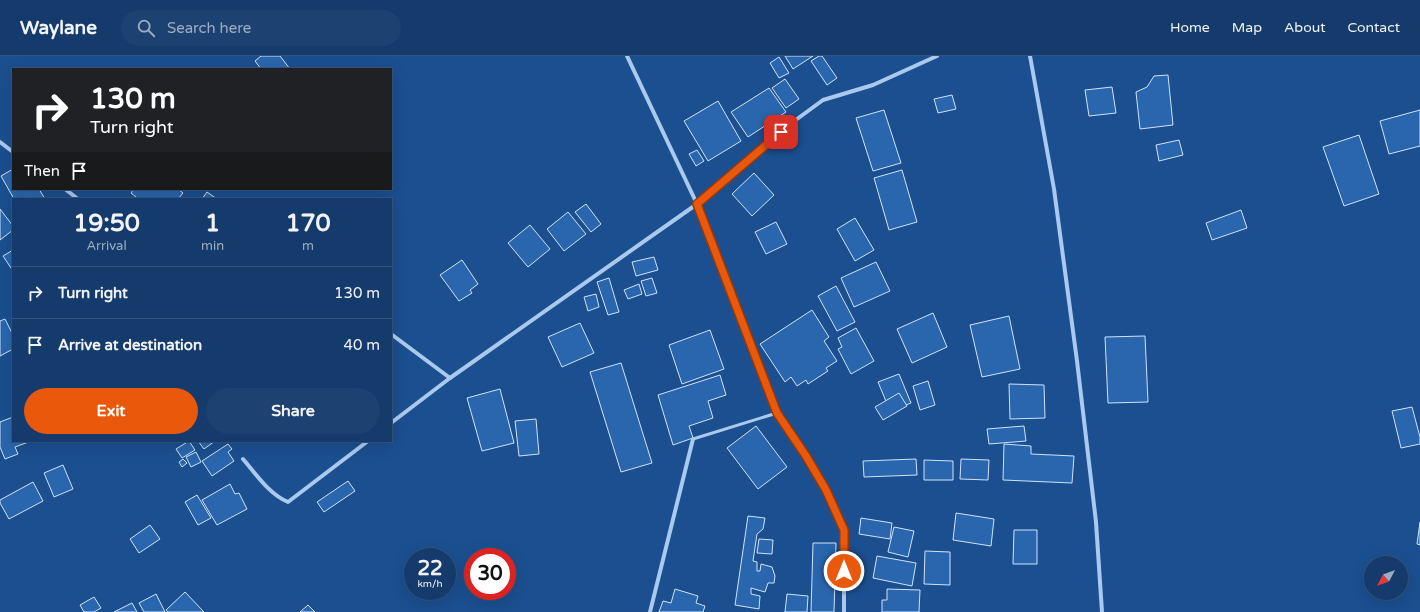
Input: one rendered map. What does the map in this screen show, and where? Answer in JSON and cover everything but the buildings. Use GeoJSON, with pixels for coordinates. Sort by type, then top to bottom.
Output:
{"type":"FeatureCollection","features":[{"type":"Feature","properties":{"kind":"street"},"geometry":{"type":"LineString","coordinates":[[627,56],[697,204],[777,413],[806,456],[826,490],[844,530],[844,612]]}},
{"type":"Feature","properties":{"kind":"street"},"geometry":{"type":"LineString","coordinates":[[392,422],[450,378],[697,204],[793,122],[823,100],[873,85],[937,56]]}},
{"type":"Feature","properties":{"kind":"street"},"geometry":{"type":"LineString","coordinates":[[1030,56],[1054,189],[1077,362],[1096,522],[1102,612]]}},
{"type":"Feature","properties":{"kind":"street"},"geometry":{"type":"LineString","coordinates":[[0,142],[12,151]]}},
{"type":"Feature","properties":{"kind":"street"},"geometry":{"type":"LineString","coordinates":[[66,190],[77,198]]}},
{"type":"Feature","properties":{"kind":"street"},"geometry":{"type":"LineString","coordinates":[[392,335],[450,378]]}},
{"type":"Feature","properties":{"kind":"street"},"geometry":{"type":"LineString","coordinates":[[650,612],[693,439]]}},
{"type":"Feature","properties":{"kind":"street"},"geometry":{"type":"LineString","coordinates":[[243,459],[270,490],[279,498],[288,502],[367,442]]}},
{"type":"Feature","properties":{"kind":"lane"},"geometry":{"type":"LineString","coordinates":[[693,439],[777,413]]}},
{"type":"Feature","properties":{"kind":"route"},"geometry":{"type":"LineString","coordinates":[[781,132],[697,204],[777,413],[806,456],[826,490],[844,530],[844,571]]}}]}
